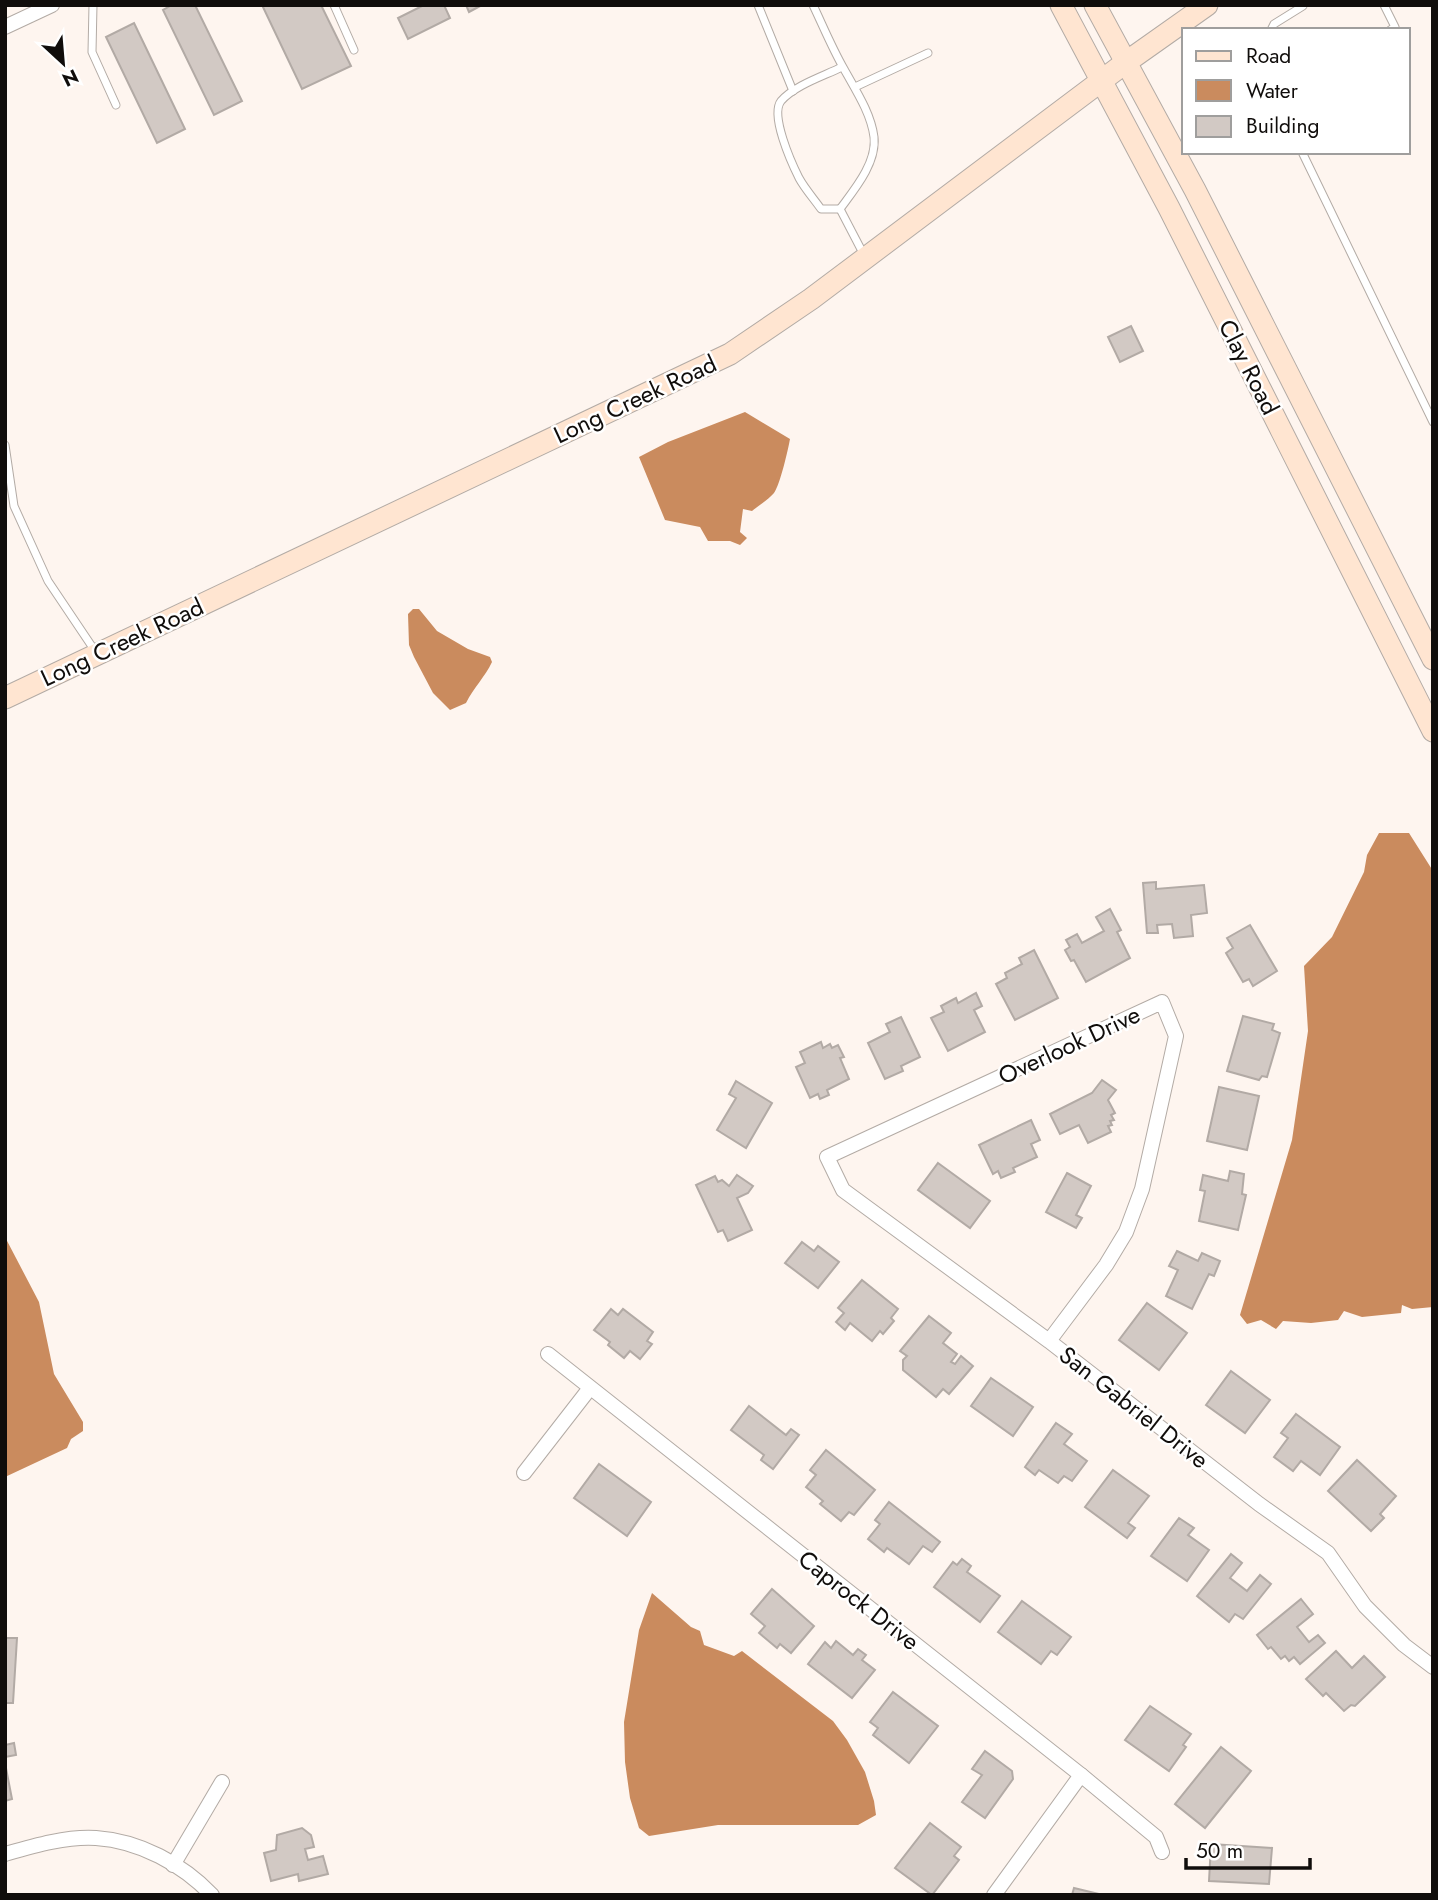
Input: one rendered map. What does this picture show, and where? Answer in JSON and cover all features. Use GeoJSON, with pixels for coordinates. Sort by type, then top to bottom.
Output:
{"type":"FeatureCollection","features":[{"type":"Feature","properties":{"kind":"main road","name":"Clay Road"},"geometry":{"type":"LineString","coordinates":[[1061,5],[1169,208],[1433,731]]}},
{"type":"Feature","properties":{"kind":"main road","name":"Clay Road"},"geometry":{"type":"LineString","coordinates":[[1095,5],[1195,190],[1422,629],[1433,659]]}},
{"type":"Feature","properties":{"kind":"main road","name":"Long Creek Road"},"geometry":{"type":"LineString","coordinates":[[5,698],[730,354],[782,320],[1125,63],[1207,5]]}},
{"type":"Feature","properties":{"kind":"street"},"geometry":{"type":"LineString","coordinates":[[5,27],[52,5]]}},
{"type":"Feature","properties":{"kind":"street","name":"Overlook Drive"},"geometry":{"type":"LineString","coordinates":[[827,1157],[1162,1002],[1176,1037],[1142,1189],[1126,1232],[1106,1265],[1049,1341]]}},
{"type":"Feature","properties":{"kind":"street","name":"San Gabriel Drive"},"geometry":{"type":"LineString","coordinates":[[827,1157],[843,1190],[1049,1341],[1259,1504],[1328,1553],[1365,1606],[1404,1645],[1433,1667]]}},
{"type":"Feature","properties":{"kind":"street","name":"Caprock Drive"},"geometry":{"type":"LineString","coordinates":[[548,1354],[1081,1776],[1156,1837],[1163,1852]]}},
{"type":"Feature","properties":{"kind":"street"},"geometry":{"type":"LineString","coordinates":[[524,1473],[590,1388]]}},
{"type":"Feature","properties":{"kind":"street"},"geometry":{"type":"LineString","coordinates":[[994,1895],[1081,1776]]}},
{"type":"Feature","properties":{"kind":"street"},"geometry":{"type":"LineString","coordinates":[[173,1865],[222,1782]]}},
{"type":"Feature","properties":{"kind":"street"},"geometry":{"type":"LineString","coordinates":[[5,1854],[40,1843],[96,1838],[149,1850],[199,1882],[212,1895]]}},
{"type":"Feature","properties":{"kind":"lane"},"geometry":{"type":"LineString","coordinates":[[93,5],[92,52],[116,105]]}},
{"type":"Feature","properties":{"kind":"lane"},"geometry":{"type":"LineString","coordinates":[[334,5],[354,50]]}},
{"type":"Feature","properties":{"kind":"lane"},"geometry":{"type":"LineString","coordinates":[[758,5],[793,92]]}},
{"type":"Feature","properties":{"kind":"lane"},"geometry":{"type":"LineString","coordinates":[[813,5],[842,67],[855,87],[874,138],[870,162],[840,209]]}},
{"type":"Feature","properties":{"kind":"lane"},"geometry":{"type":"LineString","coordinates":[[1272,28],[1303,5]]}},
{"type":"Feature","properties":{"kind":"lane"},"geometry":{"type":"LineString","coordinates":[[1384,5],[1393,28]]}},
{"type":"Feature","properties":{"kind":"lane"},"geometry":{"type":"LineString","coordinates":[[855,87],[928,53]]}},
{"type":"Feature","properties":{"kind":"lane"},"geometry":{"type":"LineString","coordinates":[[840,209],[821,209],[800,179],[783,139],[776,113],[780,103],[793,92],[842,67]]}},
{"type":"Feature","properties":{"kind":"lane"},"geometry":{"type":"LineString","coordinates":[[1303,154],[1433,422]]}},
{"type":"Feature","properties":{"kind":"lane"},"geometry":{"type":"LineString","coordinates":[[840,209],[866,258]]}},
{"type":"Feature","properties":{"kind":"lane"},"geometry":{"type":"LineString","coordinates":[[5,445],[14,506],[48,581],[97,654]]}},
{"type":"Feature","properties":{"kind":"water"},"geometry":{"type":"Polygon","coordinates":[[[745,412],[790,439],[774,493],[752,511],[743,509],[740,532],[747,538],[740,545],[730,541],[708,541],[700,527],[665,520],[639,457],[668,442],[745,412]]]}},
{"type":"Feature","properties":{"kind":"water"},"geometry":{"type":"Polygon","coordinates":[[[413,609],[419,609],[437,631],[468,649],[490,657],[492,662],[466,703],[450,710],[433,693],[409,645],[408,614],[413,609]]]}},
{"type":"Feature","properties":{"kind":"water"},"geometry":{"type":"Polygon","coordinates":[[[1379,833],[1409,833],[1433,871],[1433,1307],[1412,1309],[1402,1305],[1401,1313],[1362,1317],[1344,1311],[1338,1320],[1311,1323],[1283,1321],[1276,1329],[1261,1320],[1247,1324],[1240,1315],[1292,1140],[1308,1031],[1304,966],[1332,937],[1364,872],[1367,855],[1379,833]]]}},
{"type":"Feature","properties":{"kind":"water"},"geometry":{"type":"Polygon","coordinates":[[[5,1237],[39,1302],[54,1374],[83,1422],[83,1431],[71,1439],[67,1448],[5,1477],[5,1237]]]}},
{"type":"Feature","properties":{"kind":"water"},"geometry":{"type":"Polygon","coordinates":[[[652,1593],[691,1627],[700,1631],[704,1645],[734,1656],[742,1651],[833,1721],[865,1772],[876,1815],[858,1825],[718,1825],[649,1836],[639,1828],[630,1798],[625,1762],[624,1722],[639,1630],[652,1593]]]}},
{"type":"Feature","properties":{"kind":"building"},"geometry":{"type":"Polygon","coordinates":[[[172,5],[195,5],[242,101],[214,115],[163,10],[172,5]]]}},
{"type":"Feature","properties":{"kind":"building"},"geometry":{"type":"Polygon","coordinates":[[[262,5],[321,5],[351,66],[302,89],[262,5]]]}},
{"type":"Feature","properties":{"kind":"building"},"geometry":{"type":"Polygon","coordinates":[[[424,5],[444,5],[450,18],[408,39],[398,18],[424,5]]]}},
{"type":"Feature","properties":{"kind":"building"},"geometry":{"type":"Polygon","coordinates":[[[466,5],[482,5],[469,12],[466,5]]]}},
{"type":"Feature","properties":{"kind":"building"},"geometry":{"type":"Polygon","coordinates":[[[134,23],[185,129],[157,143],[106,37],[134,23]]]}},
{"type":"Feature","properties":{"kind":"building"},"geometry":{"type":"Polygon","coordinates":[[[1131,326],[1143,351],[1120,362],[1108,337],[1131,326]]]}},
{"type":"Feature","properties":{"kind":"building"},"geometry":{"type":"Polygon","coordinates":[[[1156,882],[1156,889],[1204,885],[1207,913],[1191,915],[1193,936],[1174,938],[1172,924],[1157,925],[1158,933],[1147,933],[1143,883],[1156,882]]]}},
{"type":"Feature","properties":{"kind":"building"},"geometry":{"type":"Polygon","coordinates":[[[1110,909],[1121,930],[1117,932],[1130,958],[1086,982],[1065,950],[1070,947],[1066,940],[1077,934],[1082,943],[1104,931],[1096,917],[1110,909]]]}},
{"type":"Feature","properties":{"kind":"building"},"geometry":{"type":"Polygon","coordinates":[[[1250,925],[1277,971],[1253,986],[1249,979],[1243,982],[1226,953],[1233,948],[1227,938],[1250,925]]]}},
{"type":"Feature","properties":{"kind":"building"},"geometry":{"type":"Polygon","coordinates":[[[1034,950],[1058,998],[1015,1020],[996,984],[1007,978],[1005,973],[1022,964],[1019,958],[1034,950]]]}},
{"type":"Feature","properties":{"kind":"building"},"geometry":{"type":"Polygon","coordinates":[[[976,993],[982,1006],[974,1010],[985,1032],[948,1051],[931,1018],[944,1012],[941,1006],[956,998],[958,1003],[976,993]]]}},
{"type":"Feature","properties":{"kind":"building"},"geometry":{"type":"Polygon","coordinates":[[[1243,1016],[1274,1024],[1272,1030],[1280,1033],[1267,1077],[1262,1076],[1259,1080],[1227,1071],[1243,1016]]]}},
{"type":"Feature","properties":{"kind":"building"},"geometry":{"type":"Polygon","coordinates":[[[901,1017],[920,1057],[901,1066],[903,1071],[885,1079],[868,1043],[890,1032],[886,1024],[901,1017]]]}},
{"type":"Feature","properties":{"kind":"building"},"geometry":{"type":"Polygon","coordinates":[[[821,1042],[823,1048],[830,1044],[832,1048],[838,1045],[849,1079],[827,1090],[829,1095],[820,1099],[818,1094],[810,1098],[796,1067],[805,1063],[800,1052],[821,1042]]]}},
{"type":"Feature","properties":{"kind":"building"},"geometry":{"type":"Polygon","coordinates":[[[1102,1080],[1116,1090],[1108,1100],[1115,1113],[1111,1115],[1114,1120],[1110,1121],[1112,1125],[1108,1126],[1111,1132],[1088,1143],[1079,1125],[1060,1134],[1050,1114],[1092,1093],[1102,1080]]]}},
{"type":"Feature","properties":{"kind":"building"},"geometry":{"type":"Polygon","coordinates":[[[736,1081],[772,1103],[746,1148],[717,1130],[736,1098],[729,1094],[736,1081]]]}},
{"type":"Feature","properties":{"kind":"building"},"geometry":{"type":"Polygon","coordinates":[[[1219,1087],[1259,1096],[1247,1150],[1207,1141],[1219,1087]]]}},
{"type":"Feature","properties":{"kind":"building"},"geometry":{"type":"Polygon","coordinates":[[[1031,1120],[1040,1140],[1031,1144],[1037,1157],[1013,1168],[1015,1172],[1001,1178],[998,1171],[993,1174],[979,1145],[1031,1120]]]}},
{"type":"Feature","properties":{"kind":"building"},"geometry":{"type":"Polygon","coordinates":[[[938,1163],[990,1201],[970,1228],[918,1190],[938,1163]]]}},
{"type":"Feature","properties":{"kind":"building"},"geometry":{"type":"Polygon","coordinates":[[[1230,1171],[1244,1174],[1242,1194],[1246,1195],[1238,1230],[1199,1221],[1205,1191],[1200,1190],[1203,1175],[1228,1181],[1230,1171]]]}},
{"type":"Feature","properties":{"kind":"building"},"geometry":{"type":"Polygon","coordinates":[[[1067,1173],[1091,1186],[1076,1215],[1082,1218],[1076,1228],[1046,1212],[1067,1173]]]}},
{"type":"Feature","properties":{"kind":"building"},"geometry":{"type":"Polygon","coordinates":[[[737,1175],[753,1186],[748,1193],[737,1198],[752,1230],[728,1241],[723,1230],[718,1232],[696,1185],[715,1176],[718,1182],[722,1180],[729,1186],[737,1175]]]}},
{"type":"Feature","properties":{"kind":"building"},"geometry":{"type":"Polygon","coordinates":[[[802,1242],[814,1251],[818,1246],[839,1262],[818,1288],[785,1263],[802,1242]]]}},
{"type":"Feature","properties":{"kind":"building"},"geometry":{"type":"Polygon","coordinates":[[[1177,1251],[1198,1261],[1202,1253],[1220,1261],[1214,1276],[1209,1274],[1192,1309],[1166,1296],[1178,1270],[1169,1266],[1177,1251]]]}},
{"type":"Feature","properties":{"kind":"building"},"geometry":{"type":"Polygon","coordinates":[[[862,1280],[898,1309],[891,1318],[894,1321],[883,1334],[880,1331],[872,1341],[850,1323],[845,1330],[836,1322],[844,1313],[838,1308],[862,1280]]]}},
{"type":"Feature","properties":{"kind":"building"},"geometry":{"type":"Polygon","coordinates":[[[1147,1303],[1187,1333],[1159,1370],[1119,1340],[1147,1303]]]}},
{"type":"Feature","properties":{"kind":"building"},"geometry":{"type":"Polygon","coordinates":[[[611,1309],[618,1315],[623,1309],[653,1332],[647,1341],[652,1344],[640,1359],[630,1351],[624,1358],[608,1345],[610,1342],[594,1330],[611,1309]]]}},
{"type":"Feature","properties":{"kind":"building"},"geometry":{"type":"Polygon","coordinates":[[[929,1316],[951,1333],[943,1343],[957,1354],[951,1362],[955,1364],[961,1356],[973,1366],[949,1394],[943,1389],[936,1397],[903,1370],[903,1360],[907,1356],[900,1351],[929,1316]]]}},
{"type":"Feature","properties":{"kind":"building"},"geometry":{"type":"Polygon","coordinates":[[[1231,1371],[1270,1400],[1245,1433],[1206,1405],[1231,1371]]]}},
{"type":"Feature","properties":{"kind":"building"},"geometry":{"type":"Polygon","coordinates":[[[991,1378],[1033,1407],[1013,1436],[971,1406],[991,1378]]]}},
{"type":"Feature","properties":{"kind":"building"},"geometry":{"type":"Polygon","coordinates":[[[749,1406],[786,1435],[791,1429],[799,1435],[773,1469],[761,1460],[764,1455],[731,1430],[749,1406]]]}},
{"type":"Feature","properties":{"kind":"building"},"geometry":{"type":"Polygon","coordinates":[[[1296,1414],[1340,1447],[1320,1475],[1301,1461],[1293,1471],[1274,1457],[1288,1438],[1281,1433],[1296,1414]]]}},
{"type":"Feature","properties":{"kind":"building"},"geometry":{"type":"Polygon","coordinates":[[[1056,1423],[1072,1434],[1064,1444],[1087,1461],[1072,1481],[1064,1476],[1058,1483],[1039,1470],[1035,1475],[1025,1467],[1056,1423]]]}},
{"type":"Feature","properties":{"kind":"building"},"geometry":{"type":"Polygon","coordinates":[[[826,1450],[875,1490],[854,1515],[849,1512],[841,1521],[820,1504],[823,1501],[806,1487],[816,1475],[810,1470],[826,1450]]]}},
{"type":"Feature","properties":{"kind":"building"},"geometry":{"type":"Polygon","coordinates":[[[1357,1460],[1396,1496],[1380,1514],[1384,1518],[1371,1531],[1328,1491],[1357,1460]]]}},
{"type":"Feature","properties":{"kind":"building"},"geometry":{"type":"Polygon","coordinates":[[[599,1464],[651,1502],[627,1536],[574,1498],[599,1464]]]}},
{"type":"Feature","properties":{"kind":"building"},"geometry":{"type":"Polygon","coordinates":[[[1113,1470],[1149,1496],[1128,1523],[1135,1528],[1127,1538],[1085,1507],[1113,1470]]]}},
{"type":"Feature","properties":{"kind":"building"},"geometry":{"type":"Polygon","coordinates":[[[889,1502],[940,1542],[932,1552],[923,1546],[909,1564],[887,1548],[884,1552],[868,1539],[880,1524],[875,1520],[889,1502]]]}},
{"type":"Feature","properties":{"kind":"building"},"geometry":{"type":"Polygon","coordinates":[[[1179,1518],[1194,1528],[1188,1535],[1209,1550],[1187,1581],[1151,1556],[1179,1518]]]}},
{"type":"Feature","properties":{"kind":"building"},"geometry":{"type":"Polygon","coordinates":[[[1231,1554],[1242,1563],[1230,1578],[1247,1591],[1260,1575],[1271,1584],[1243,1619],[1235,1614],[1229,1622],[1197,1596],[1231,1554]]]}},
{"type":"Feature","properties":{"kind":"building"},"geometry":{"type":"Polygon","coordinates":[[[962,1559],[971,1566],[967,1572],[1000,1596],[980,1622],[934,1587],[953,1562],[957,1565],[962,1559]]]}},
{"type":"Feature","properties":{"kind":"building"},"geometry":{"type":"Polygon","coordinates":[[[772,1589],[814,1626],[791,1653],[780,1644],[777,1648],[759,1633],[765,1626],[751,1614],[772,1589]]]}},
{"type":"Feature","properties":{"kind":"building"},"geometry":{"type":"Polygon","coordinates":[[[1301,1599],[1313,1614],[1297,1627],[1309,1642],[1318,1635],[1325,1643],[1300,1664],[1294,1657],[1289,1661],[1285,1656],[1281,1659],[1271,1647],[1268,1649],[1257,1635],[1301,1599]]]}},
{"type":"Feature","properties":{"kind":"building"},"geometry":{"type":"Polygon","coordinates":[[[1022,1601],[1071,1637],[1057,1655],[1051,1651],[1041,1664],[998,1632],[1022,1601]]]}},
{"type":"Feature","properties":{"kind":"building"},"geometry":{"type":"Polygon","coordinates":[[[5,1638],[17,1638],[13,1703],[5,1703],[5,1638]]]}},
{"type":"Feature","properties":{"kind":"building"},"geometry":{"type":"Polygon","coordinates":[[[836,1641],[853,1655],[858,1649],[866,1655],[862,1660],[875,1670],[852,1698],[808,1664],[825,1642],[831,1648],[836,1641]]]}},
{"type":"Feature","properties":{"kind":"building"},"geometry":{"type":"Polygon","coordinates":[[[1336,1651],[1352,1668],[1364,1656],[1385,1677],[1355,1706],[1351,1705],[1344,1711],[1326,1693],[1323,1696],[1306,1679],[1336,1651]]]}},
{"type":"Feature","properties":{"kind":"building"},"geometry":{"type":"Polygon","coordinates":[[[893,1692],[938,1726],[909,1763],[873,1735],[878,1728],[870,1722],[893,1692]]]}},
{"type":"Feature","properties":{"kind":"building"},"geometry":{"type":"Polygon","coordinates":[[[1150,1706],[1191,1734],[1183,1745],[1186,1747],[1169,1771],[1125,1740],[1150,1706]]]}},
{"type":"Feature","properties":{"kind":"building"},"geometry":{"type":"Polygon","coordinates":[[[14,1743],[16,1755],[5,1757],[5,1745],[14,1743]]]}},
{"type":"Feature","properties":{"kind":"building"},"geometry":{"type":"Polygon","coordinates":[[[1221,1747],[1251,1771],[1205,1828],[1175,1804],[1221,1747]]]}},
{"type":"Feature","properties":{"kind":"building"},"geometry":{"type":"Polygon","coordinates":[[[985,1751],[1012,1771],[1013,1779],[985,1818],[962,1802],[982,1775],[972,1769],[985,1751]]]}},
{"type":"Feature","properties":{"kind":"building"},"geometry":{"type":"Polygon","coordinates":[[[5,1763],[12,1799],[5,1801],[5,1763]]]}},
{"type":"Feature","properties":{"kind":"building"},"geometry":{"type":"Polygon","coordinates":[[[930,1823],[961,1847],[954,1856],[959,1860],[932,1895],[895,1868],[930,1823]]]}},
{"type":"Feature","properties":{"kind":"building"},"geometry":{"type":"Polygon","coordinates":[[[302,1828],[311,1835],[314,1847],[305,1849],[308,1860],[323,1856],[328,1874],[299,1881],[298,1874],[271,1881],[264,1853],[276,1850],[277,1835],[302,1828]]]}},
{"type":"Feature","properties":{"kind":"building"},"geometry":{"type":"Polygon","coordinates":[[[1211,1844],[1272,1848],[1269,1884],[1209,1881],[1211,1844]]]}},
{"type":"Feature","properties":{"kind":"building"},"geometry":{"type":"Polygon","coordinates":[[[1074,1888],[1103,1895],[1072,1895],[1074,1888]]]}}]}
